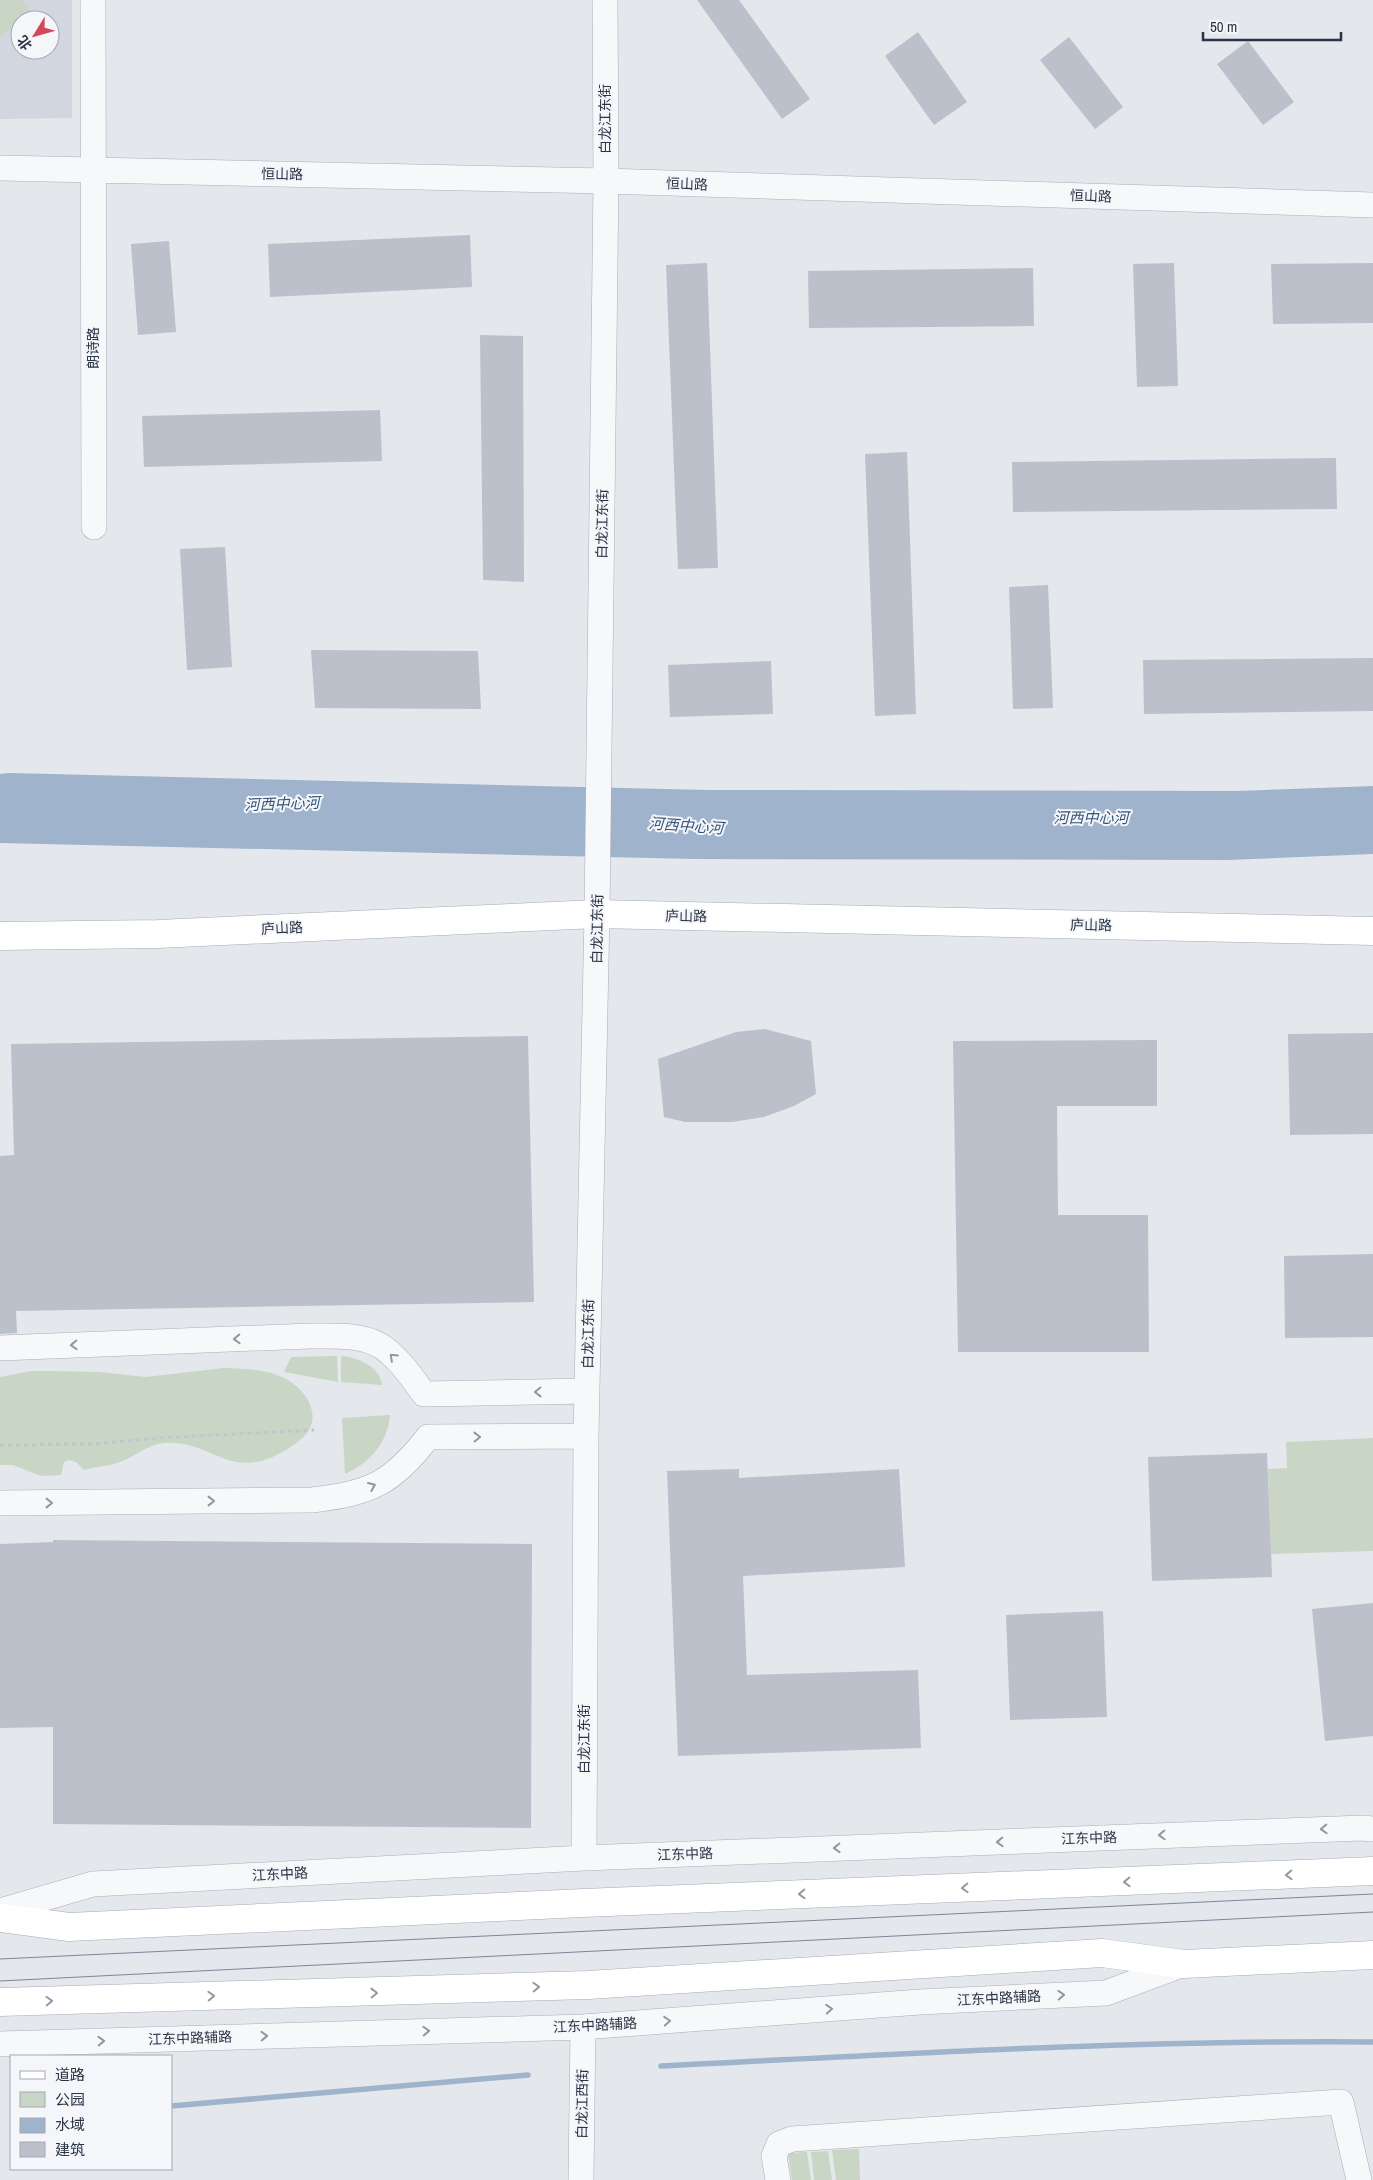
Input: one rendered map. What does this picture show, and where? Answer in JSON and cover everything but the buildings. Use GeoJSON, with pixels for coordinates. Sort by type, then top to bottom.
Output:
{"type":"FeatureCollection","features":[{"type":"Feature","properties":{"kind":"main road","name":"庐山路"},"geometry":{"type":"LineString","coordinates":[[0,936],[158,934],[597,914],[1373,931]]}},
{"type":"Feature","properties":{"kind":"main road"},"geometry":{"type":"LineString","coordinates":[[0,1918],[69,1927],[573,1903],[1373,1871]]}},
{"type":"Feature","properties":{"kind":"main road"},"geometry":{"type":"LineString","coordinates":[[0,2002],[588,1986],[1102,1952],[1184,1964],[1373,1955]]}},
{"type":"Feature","properties":{"kind":"street","name":"朗诗路"},"geometry":{"type":"LineString","coordinates":[[93,0],[94,527]]}},
{"type":"Feature","properties":{"kind":"street","name":"白龙江东街"},"geometry":{"type":"LineString","coordinates":[[584,1858],[586,1436],[598,856],[606,181],[605,0]]}},
{"type":"Feature","properties":{"kind":"street","name":"恒山路"},"geometry":{"type":"LineString","coordinates":[[0,168],[606,181],[1373,205]]}},
{"type":"Feature","properties":{"kind":"street"},"geometry":{"type":"LineString","coordinates":[[0,1348],[347,1336],[379,1345],[404,1368],[424,1394],[587,1391]]}},
{"type":"Feature","properties":{"kind":"street"},"geometry":{"type":"LineString","coordinates":[[0,1503],[312,1500],[349,1496],[390,1479],[413,1457],[428,1437],[586,1436]]}},
{"type":"Feature","properties":{"kind":"street","name":"江东中路"},"geometry":{"type":"LineString","coordinates":[[0,1911],[93,1884],[584,1858],[1373,1829]]}},
{"type":"Feature","properties":{"kind":"street","name":"江东中路辅路"},"geometry":{"type":"LineString","coordinates":[[0,2044],[584,2027],[920,2002],[1106,1993],[1184,1964]]}},
{"type":"Feature","properties":{"kind":"street","name":"白龙江西街"},"geometry":{"type":"LineString","coordinates":[[581,2180],[584,2027]]}},
{"type":"Feature","properties":{"kind":"street"},"geometry":{"type":"LineString","coordinates":[[778,2180],[774,2156],[779,2144],[792,2138],[1341,2102],[1359,2180]]}},
{"type":"Feature","properties":{"kind":"path"},"geometry":{"type":"LineString","coordinates":[[0,1445],[94,1444],[157,1438],[314,1430]]}},
{"type":"Feature","properties":{"kind":"shaded area"},"geometry":{"type":"Polygon","coordinates":[[[0,0],[72,0],[72,118],[0,119],[0,0]]]}},
{"type":"Feature","properties":{"kind":"green space"},"geometry":{"type":"Polygon","coordinates":[[[0,0],[22,0],[30,10],[10,10],[10,29],[0,37],[0,0]]]}},
{"type":"Feature","properties":{"kind":"green space"},"geometry":{"type":"Polygon","coordinates":[[[337,1356],[338,1382],[284,1372],[291,1357],[337,1356]]]}},
{"type":"Feature","properties":{"kind":"green space"},"geometry":{"type":"Polygon","coordinates":[[[341,1356],[354,1358],[373,1368],[381,1379],[382,1385],[341,1382],[341,1356]]]}},
{"type":"Feature","properties":{"kind":"green space"},"geometry":{"type":"Polygon","coordinates":[[[224,1368],[259,1370],[290,1381],[306,1397],[311,1406],[313,1420],[305,1435],[286,1450],[266,1459],[250,1463],[235,1462],[196,1447],[163,1443],[120,1462],[84,1470],[76,1462],[69,1460],[64,1462],[61,1475],[41,1476],[13,1465],[0,1465],[0,1377],[31,1371],[53,1371],[99,1372],[146,1377],[224,1368]]]}},
{"type":"Feature","properties":{"kind":"green space"},"geometry":{"type":"Polygon","coordinates":[[[390,1415],[386,1434],[370,1458],[345,1474],[342,1418],[390,1415]]]}},
{"type":"Feature","properties":{"kind":"green space"},"geometry":{"type":"Polygon","coordinates":[[[1373,1438],[1373,1551],[1271,1554],[1268,1469],[1287,1468],[1286,1442],[1373,1438]]]}},
{"type":"Feature","properties":{"kind":"green space"},"geometry":{"type":"Polygon","coordinates":[[[859,2149],[860,2180],[836,2180],[832,2150],[859,2149]]]}},
{"type":"Feature","properties":{"kind":"green space"},"geometry":{"type":"Polygon","coordinates":[[[828,2151],[832,2180],[814,2180],[811,2152],[828,2151]]]}},
{"type":"Feature","properties":{"kind":"green space"},"geometry":{"type":"Polygon","coordinates":[[[807,2152],[811,2180],[792,2180],[788,2153],[807,2152]]]}},
{"type":"Feature","properties":{"kind":"water","name":"河西中心河"},"geometry":{"type":"Polygon","coordinates":[[[0,774],[707,790],[1236,791],[1373,786],[1373,854],[1227,860],[695,859],[0,843],[0,774]]]}},
{"type":"Feature","properties":{"kind":"waterway"},"geometry":{"type":"LineString","coordinates":[[661,2066],[1106,2046],[1195,2043],[1373,2042]]}},
{"type":"Feature","properties":{"kind":"waterway"},"geometry":{"type":"LineString","coordinates":[[172,2106],[528,2075]]}},
{"type":"Feature","properties":{"kind":"tram line"},"geometry":{"type":"LineString","coordinates":[[0,1959],[1373,1894]]}},
{"type":"Feature","properties":{"kind":"tram line"},"geometry":{"type":"LineString","coordinates":[[0,1981],[1373,1912]]}}]}
